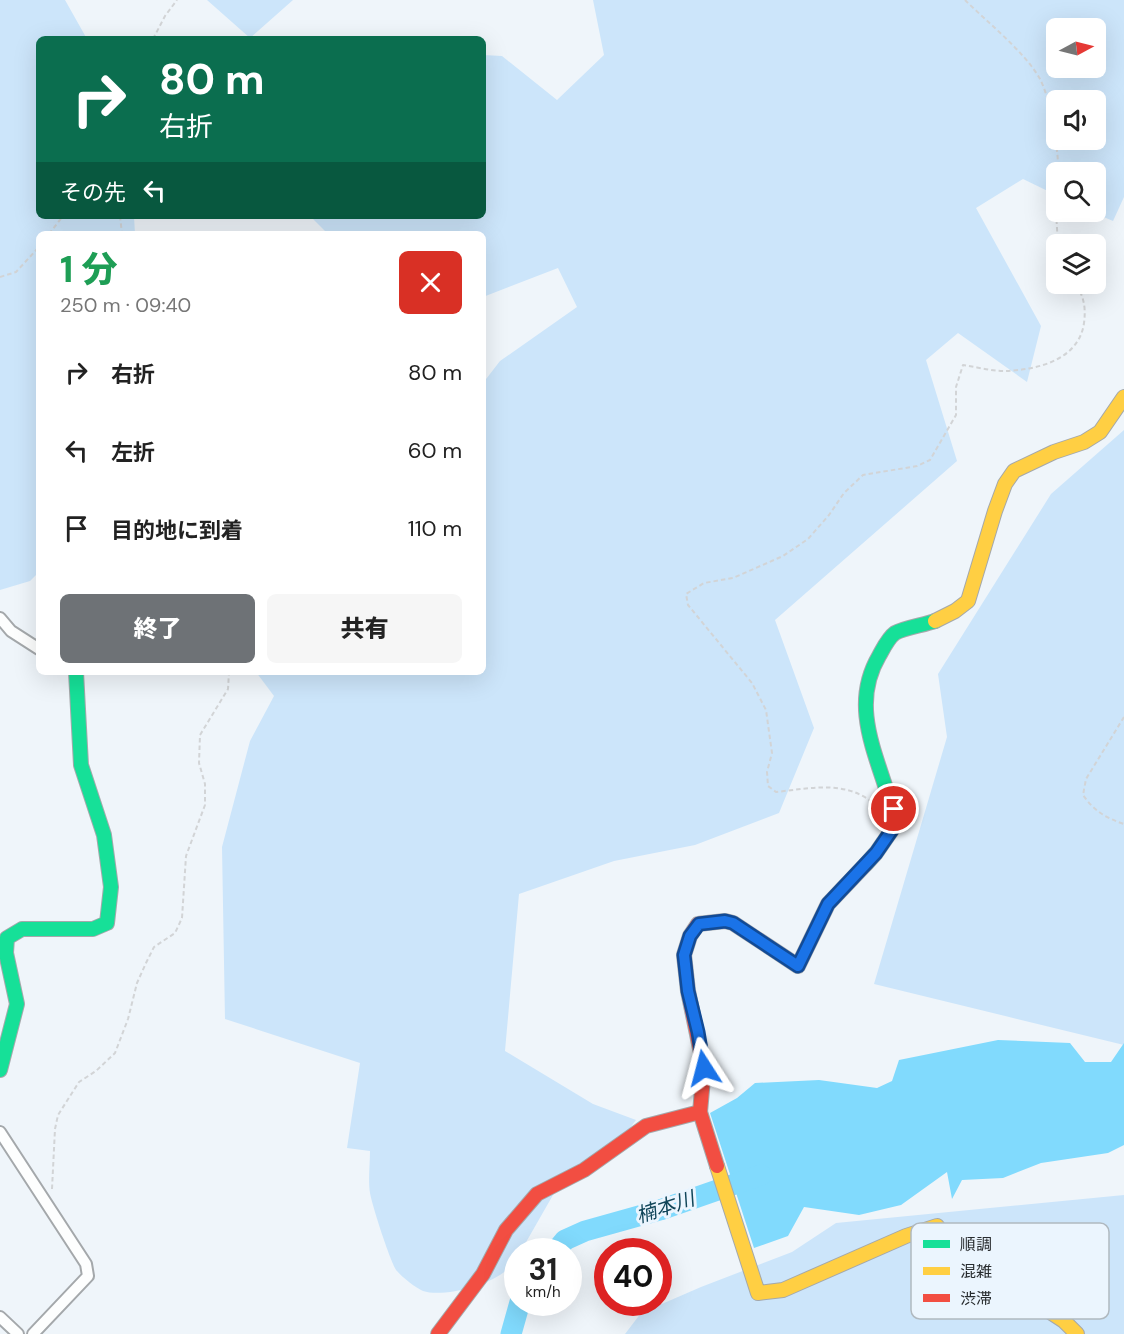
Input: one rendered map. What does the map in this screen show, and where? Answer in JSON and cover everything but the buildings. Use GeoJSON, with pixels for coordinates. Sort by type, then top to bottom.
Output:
{"type":"FeatureCollection","features":[{"type":"Feature","properties":{"kind":"street"},"geometry":{"type":"LineString","coordinates":[[911,1234],[783,1290],[758,1293],[700,1112],[704,1068],[688,991],[684,955],[690,936],[699,924],[725,921],[733,923],[798,966],[828,904],[876,853],[896,824],[894,809],[870,740],[865,699],[868,675],[875,659],[894,634],[944,618],[959,610],[968,601],[995,511],[1005,484],[1014,471],[1054,452],[1084,442],[1100,432],[1124,397]]}},
{"type":"Feature","properties":{"kind":"street"},"geometry":{"type":"LineString","coordinates":[[0,618],[11,631],[36,648]]}},
{"type":"Feature","properties":{"kind":"street"},"geometry":{"type":"LineString","coordinates":[[0,1070],[17,1004],[6,953],[7,938],[22,929],[93,929],[107,923],[111,886],[104,835],[81,765],[76,675]]}},
{"type":"Feature","properties":{"kind":"street"},"geometry":{"type":"LineString","coordinates":[[438,1334],[483,1274],[506,1230],[537,1194],[584,1170],[646,1126],[700,1112]]}},
{"type":"Feature","properties":{"kind":"street"},"geometry":{"type":"LineString","coordinates":[[0,1132],[86,1264],[88,1276],[33,1334]]}},
{"type":"Feature","properties":{"kind":"street"},"geometry":{"type":"LineString","coordinates":[[0,1317],[18,1334]]}},
{"type":"Feature","properties":{"kind":"street"},"geometry":{"type":"LineString","coordinates":[[1062,1319],[1077,1334]]}},
{"type":"Feature","properties":{"kind":"path"},"geometry":{"type":"LineString","coordinates":[[155,36],[177,0]]}},
{"type":"Feature","properties":{"kind":"path"},"geometry":{"type":"LineString","coordinates":[[965,0],[1026,60],[1040,79],[1046,94]]}},
{"type":"Feature","properties":{"kind":"path"},"geometry":{"type":"LineString","coordinates":[[51,231],[61,219]]}},
{"type":"Feature","properties":{"kind":"path"},"geometry":{"type":"LineString","coordinates":[[0,277],[16,272],[36,250]]}},
{"type":"Feature","properties":{"kind":"path"},"geometry":{"type":"LineString","coordinates":[[879,808],[870,800],[844,787],[776,792],[768,786],[767,772],[772,753],[766,710],[752,683],[688,605],[686,594],[704,583],[733,578],[783,556],[808,539],[844,493],[863,475],[917,466],[930,460],[956,415],[956,387],[963,365],[1003,371],[1051,363],[1069,352],[1082,335],[1086,307],[1080,294]]}},
{"type":"Feature","properties":{"kind":"path"},"geometry":{"type":"LineString","coordinates":[[44,1201],[52,1194],[55,1128],[58,1115],[80,1082],[115,1053],[128,1018],[137,983],[146,963],[154,947],[175,933],[182,918],[186,856],[205,805],[205,784],[199,763],[200,735],[228,688],[230,675]]}},
{"type":"Feature","properties":{"kind":"path"},"geometry":{"type":"LineString","coordinates":[[1124,717],[1086,779],[1083,795],[1093,810],[1110,820],[1124,824]]}},
{"type":"Feature","properties":{"kind":"shaded area"},"geometry":{"type":"Polygon","coordinates":[[[0,0],[65,0],[85,36],[36,36],[36,219],[134,219],[135,231],[36,231],[36,575],[30,581],[0,590],[0,0]]]}},
{"type":"Feature","properties":{"kind":"shaded area"},"geometry":{"type":"Polygon","coordinates":[[[207,0],[293,0],[252,36],[248,36],[207,0]]]}},
{"type":"Feature","properties":{"kind":"shaded area"},"geometry":{"type":"Polygon","coordinates":[[[593,0],[1124,0],[1124,197],[1113,221],[1106,218],[1106,162],[1046,162],[1046,190],[1023,179],[976,208],[1041,326],[1027,382],[958,333],[926,360],[957,461],[775,620],[814,728],[779,813],[695,845],[614,861],[519,894],[505,1051],[593,1104],[636,1120],[621,1140],[561,1181],[528,1238],[504,1238],[504,1272],[494,1279],[463,1290],[434,1293],[420,1290],[397,1271],[382,1234],[370,1193],[370,1151],[347,1148],[360,1063],[225,1019],[222,847],[250,741],[274,696],[258,675],[486,675],[486,379],[500,361],[577,307],[558,268],[486,296],[486,231],[325,231],[313,219],[486,219],[486,55],[502,56],[557,100],[604,55],[593,0]]]}},
{"type":"Feature","properties":{"kind":"shaded area"},"geometry":{"type":"Polygon","coordinates":[[[1124,430],[1124,1045],[874,984],[947,737],[938,674],[1051,494],[1124,430]]]}},
{"type":"Feature","properties":{"kind":"shaded area"},"geometry":{"type":"Polygon","coordinates":[[[1124,1195],[1124,1334],[625,1334],[639,1316],[672,1316],[672,1300],[792,1252],[836,1223],[1124,1195]]]}},
{"type":"Feature","properties":{"kind":"water"},"geometry":{"type":"Polygon","coordinates":[[[998,1040],[1070,1043],[1085,1062],[1111,1062],[1124,1043],[1124,1145],[1108,1153],[1041,1163],[1003,1178],[962,1180],[952,1199],[947,1172],[901,1205],[859,1215],[804,1207],[788,1236],[754,1248],[710,1113],[737,1098],[755,1083],[819,1080],[877,1088],[892,1081],[899,1060],[998,1040]]]}},
{"type":"Feature","properties":{"kind":"waterway","name":"楠本川"},"geometry":{"type":"LineString","coordinates":[[569,1238],[761,1175]]}},
{"type":"Feature","properties":{"kind":"waterway","name":"楠本川"},"geometry":{"type":"LineString","coordinates":[[511,1334],[516,1316]]}},
{"type":"Feature","properties":{"kind":"traffic: fast"},"geometry":{"type":"LineString","coordinates":[[866,864],[896,824],[867,718],[866,698],[870,677],[892,635],[935,621]]}},
{"type":"Feature","properties":{"kind":"traffic: fast"},"geometry":{"type":"LineString","coordinates":[[0,1070],[17,1004],[6,953],[7,938],[22,929],[93,929],[107,923],[111,887],[104,835],[81,765],[76,675]]}},
{"type":"Feature","properties":{"kind":"traffic: slow"},"geometry":{"type":"LineString","coordinates":[[935,621],[955,611],[968,601],[995,511],[1005,484],[1014,471],[1054,452],[1084,442],[1100,432],[1124,397]]}},
{"type":"Feature","properties":{"kind":"traffic: slow"},"geometry":{"type":"LineString","coordinates":[[717,1166],[758,1293],[783,1290],[911,1234]]}},
{"type":"Feature","properties":{"kind":"traffic: slow"},"geometry":{"type":"LineString","coordinates":[[1061,1319],[1077,1334]]}},
{"type":"Feature","properties":{"kind":"traffic: jam"},"geometry":{"type":"LineString","coordinates":[[717,1166],[700,1112],[704,1068],[688,991],[684,955],[690,936],[698,924],[725,921],[733,923],[798,966],[828,904],[866,864]]}},
{"type":"Feature","properties":{"kind":"traffic: jam"},"geometry":{"type":"LineString","coordinates":[[438,1334],[483,1274],[506,1230],[537,1194],[584,1170],[646,1126],[700,1112]]}},
{"type":"Feature","properties":{"kind":"route"},"geometry":{"type":"LineString","coordinates":[[704,1068],[688,991],[684,955],[690,936],[699,924],[725,921],[733,923],[798,966],[828,904],[876,853],[896,824],[894,809]]}}]}
